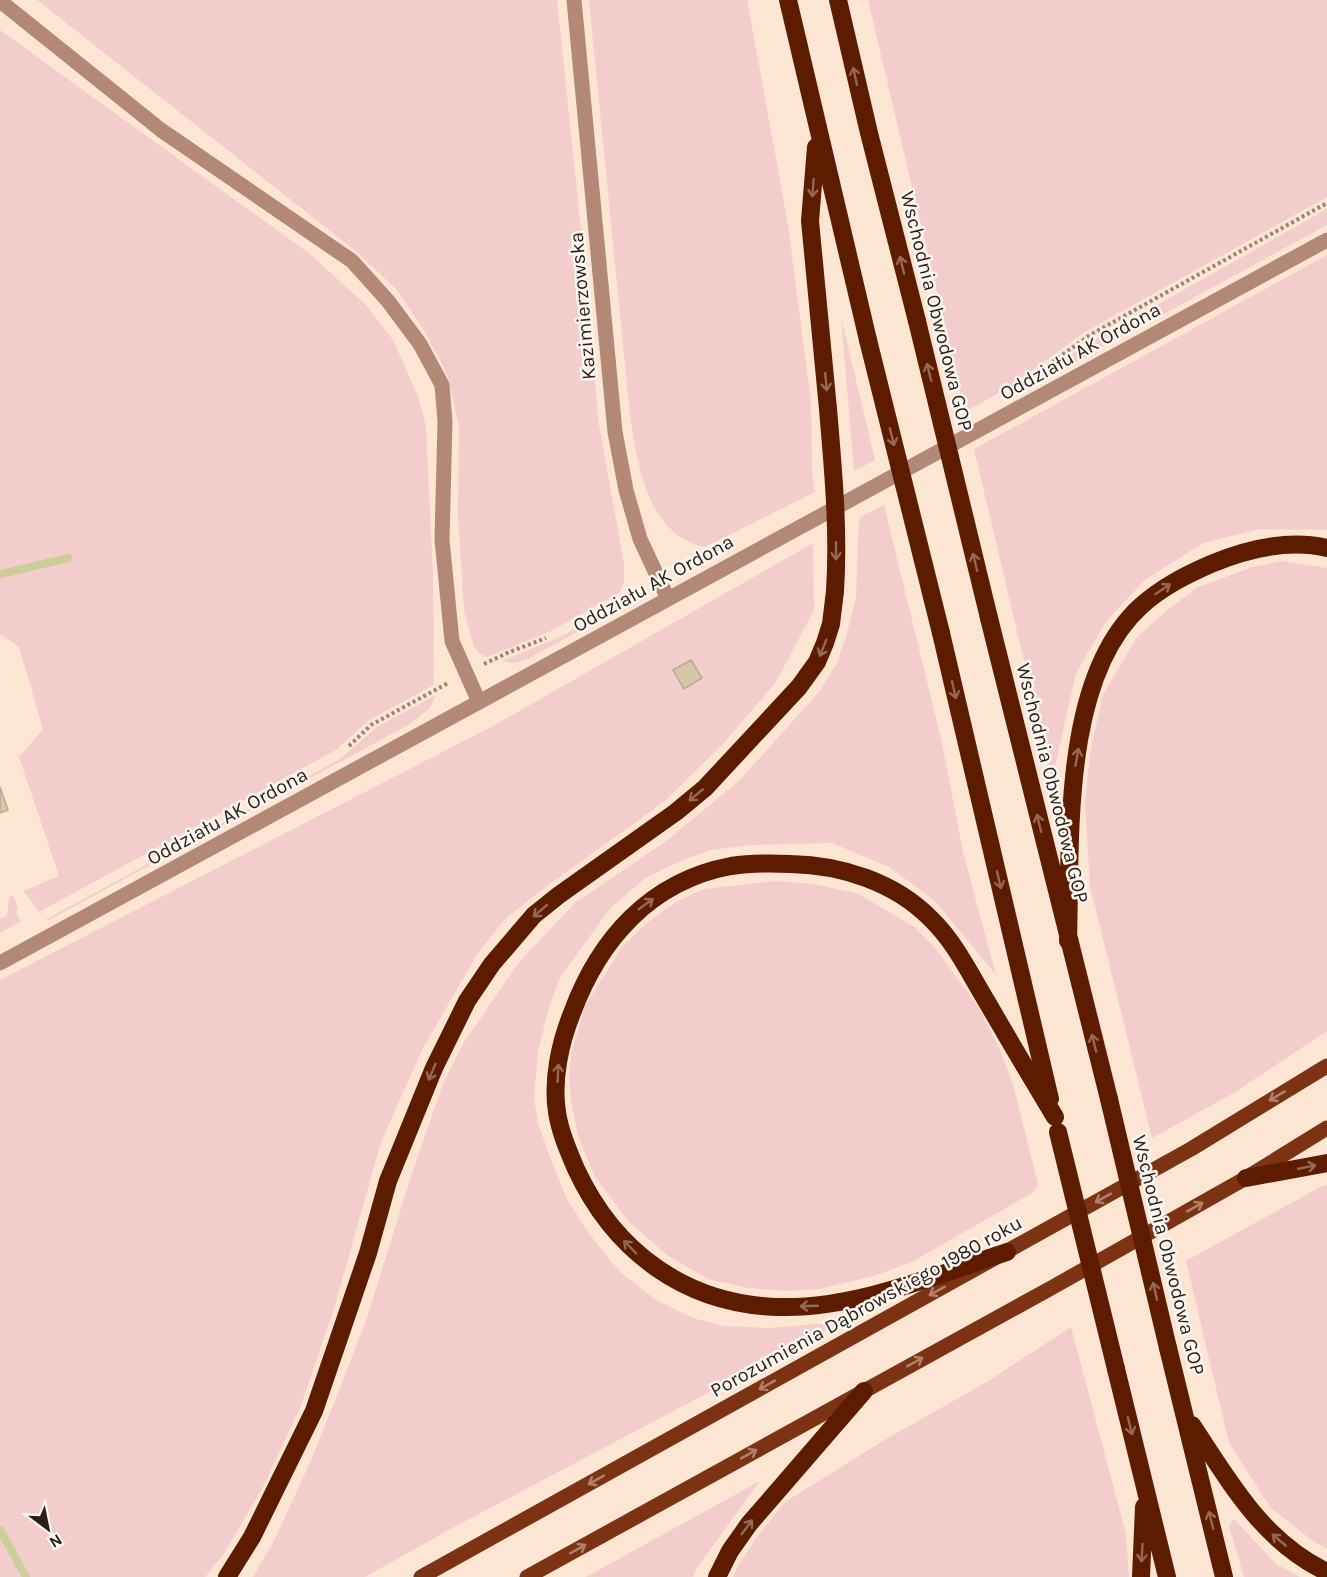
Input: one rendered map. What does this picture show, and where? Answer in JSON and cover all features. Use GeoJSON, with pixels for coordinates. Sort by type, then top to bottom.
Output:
{"type":"FeatureCollection","features":[{"type":"Feature","properties":{"kind":"highway"},"geometry":{"type":"LineString","coordinates":[[788,0],[817,130],[941,633],[1167,1577]]}},
{"type":"Feature","properties":{"kind":"highway","name":"Wschodnia Obwodowa GOP"},"geometry":{"type":"LineString","coordinates":[[838,0],[1068,941],[1109,1099],[1224,1577]]}},
{"type":"Feature","properties":{"kind":"highway"},"geometry":{"type":"LineString","coordinates":[[226,1577],[252,1537],[314,1411],[368,1253],[388,1181],[434,1068],[467,1001],[492,964],[534,915],[676,812],[705,788],[799,687],[817,662],[825,643],[831,624],[837,565],[835,488],[810,221],[817,130]]}},
{"type":"Feature","properties":{"kind":"highway"},"geometry":{"type":"LineString","coordinates":[[1068,941],[1072,787],[1085,713],[1099,665],[1118,633],[1140,607],[1162,589],[1194,571],[1229,557],[1280,544],[1327,548]]}},
{"type":"Feature","properties":{"kind":"highway"},"geometry":{"type":"LineString","coordinates":[[1007,1252],[878,1293],[825,1306],[779,1307],[743,1304],[713,1297],[679,1283],[642,1258],[618,1234],[599,1210],[581,1179],[566,1145],[557,1110],[557,1066],[566,1028],[578,997],[609,940],[636,912],[660,894],[692,877],[730,866],[766,863],[812,864],[854,874],[898,892],[932,919],[965,963],[1057,1125]]}},
{"type":"Feature","properties":{"kind":"highway"},"geometry":{"type":"LineString","coordinates":[[1246,1178],[1327,1163]]}},
{"type":"Feature","properties":{"kind":"highway"},"geometry":{"type":"LineString","coordinates":[[717,1577],[730,1551],[749,1524],[864,1391]]}},
{"type":"Feature","properties":{"kind":"highway"},"geometry":{"type":"LineString","coordinates":[[1185,1413],[1239,1496],[1268,1530],[1301,1558],[1327,1572]]}},
{"type":"Feature","properties":{"kind":"highway"},"geometry":{"type":"LineString","coordinates":[[1141,1577],[1145,1487]]}},
{"type":"Feature","properties":{"kind":"main road","name":"Porozumienia Dąbrowskiego 1980 roku"},"geometry":{"type":"LineString","coordinates":[[421,1577],[1191,1149],[1327,1066]]}},
{"type":"Feature","properties":{"kind":"main road"},"geometry":{"type":"LineString","coordinates":[[527,1577],[1246,1178],[1327,1128]]}},
{"type":"Feature","properties":{"kind":"street","name":"Kazimierzowska"},"geometry":{"type":"LineString","coordinates":[[574,0],[615,432],[626,490],[640,539],[668,599]]}},
{"type":"Feature","properties":{"kind":"street"},"geometry":{"type":"LineString","coordinates":[[0,1],[161,130],[352,261],[388,302],[420,344],[442,386],[445,421],[442,540],[452,641],[479,702]]}},
{"type":"Feature","properties":{"kind":"street","name":"Oddziału AK Ordona"},"geometry":{"type":"LineString","coordinates":[[0,963],[1327,240]]}},
{"type":"Feature","properties":{"kind":"path"},"geometry":{"type":"LineString","coordinates":[[1044,368],[1090,336],[1327,203]]}},
{"type":"Feature","properties":{"kind":"path"},"geometry":{"type":"LineString","coordinates":[[494,659],[552,636]]}},
{"type":"Feature","properties":{"kind":"shaded area"},"geometry":{"type":"Polygon","coordinates":[[[37,0],[557,0],[589,306],[598,419],[624,564],[624,583],[619,593],[551,631],[487,657],[479,653],[474,647],[464,611],[458,515],[459,425],[447,374],[423,329],[397,290],[358,253],[37,0]]]}},
{"type":"Feature","properties":{"kind":"shaded area"},"geometry":{"type":"Polygon","coordinates":[[[589,0],[747,0],[788,225],[811,402],[812,471],[815,492],[705,547],[685,540],[670,528],[658,513],[642,476],[637,455],[630,416],[589,0]]]}},
{"type":"Feature","properties":{"kind":"shaded area"},"geometry":{"type":"Polygon","coordinates":[[[868,0],[1327,0],[1327,197],[1085,332],[1011,386],[965,412],[868,0]]]}},
{"type":"Feature","properties":{"kind":"shaded area"},"geometry":{"type":"Polygon","coordinates":[[[0,30],[310,254],[366,305],[393,340],[418,396],[426,426],[433,575],[434,685],[369,720],[336,750],[39,912],[23,891],[59,876],[19,757],[43,729],[19,647],[0,634],[0,30]]]}},
{"type":"Feature","properties":{"kind":"shaded area"},"geometry":{"type":"Polygon","coordinates":[[[1327,209],[1327,225],[1030,387],[1029,385],[1079,349],[1327,209]]]}},
{"type":"Feature","properties":{"kind":"shaded area"},"geometry":{"type":"Polygon","coordinates":[[[1327,255],[1327,530],[1260,529],[1203,543],[1145,580],[1107,620],[1076,673],[1052,780],[974,449],[1327,255]]]}},
{"type":"Feature","properties":{"kind":"shaded area"},"geometry":{"type":"Polygon","coordinates":[[[841,317],[875,460],[854,471],[841,317]]]}},
{"type":"Feature","properties":{"kind":"shaded area"},"geometry":{"type":"Polygon","coordinates":[[[884,505],[942,743],[963,852],[996,975],[935,901],[889,867],[832,843],[751,845],[711,850],[647,877],[611,907],[561,976],[550,1004],[538,1051],[534,1099],[538,1123],[566,1197],[587,1231],[620,1272],[656,1300],[693,1318],[724,1326],[768,1328],[842,1322],[456,1526],[365,1577],[253,1577],[275,1539],[312,1458],[338,1393],[367,1318],[412,1173],[443,1084],[463,1044],[519,962],[576,902],[665,842],[739,781],[819,692],[837,663],[856,598],[859,518],[884,505]]]}},
{"type":"Feature","properties":{"kind":"shaded area"},"geometry":{"type":"Polygon","coordinates":[[[813,543],[814,610],[776,682],[724,743],[665,801],[504,920],[477,955],[423,1048],[381,1142],[333,1312],[300,1408],[264,1485],[225,1552],[205,1577],[0,1577],[0,980],[493,726],[813,543]]]}},
{"type":"Feature","properties":{"kind":"shaded area"},"geometry":{"type":"Polygon","coordinates":[[[1282,561],[1327,568],[1327,1031],[1232,1094],[1152,1138],[1090,886],[1085,804],[1090,752],[1103,695],[1137,637],[1198,587],[1253,567],[1282,561]]]}},
{"type":"Feature","properties":{"kind":"shaded area"},"geometry":{"type":"Polygon","coordinates":[[[619,605],[616,611],[526,660],[513,663],[502,661],[562,636],[619,605]]]}},
{"type":"Feature","properties":{"kind":"shaded area"},"geometry":{"type":"Polygon","coordinates":[[[436,695],[430,708],[410,724],[49,920],[45,920],[340,759],[377,727],[436,695]]]}},
{"type":"Feature","properties":{"kind":"shaded area"},"geometry":{"type":"Polygon","coordinates":[[[776,881],[814,884],[859,894],[916,928],[936,949],[979,1008],[1000,1050],[1013,1084],[1038,1184],[1032,1193],[912,1262],[874,1276],[819,1289],[787,1291],[748,1288],[708,1279],[668,1256],[629,1222],[595,1177],[578,1136],[571,1101],[569,1075],[571,1054],[585,1006],[622,947],[648,922],[676,902],[704,889],[776,881]]]}},
{"type":"Feature","properties":{"kind":"shaded area"},"geometry":{"type":"Polygon","coordinates":[[[13,896],[18,907],[16,912],[21,921],[0,933],[0,919],[7,916],[9,897],[13,896]]]}},
{"type":"Feature","properties":{"kind":"shaded area"},"geometry":{"type":"Polygon","coordinates":[[[1327,1185],[1327,1549],[1313,1541],[1271,1508],[1229,1443],[1186,1261],[1327,1185]]]}},
{"type":"Feature","properties":{"kind":"shaded area"},"geometry":{"type":"Polygon","coordinates":[[[1071,1327],[1126,1534],[1129,1577],[733,1577],[756,1538],[785,1502],[888,1438],[985,1383],[1071,1327]]]}},
{"type":"Feature","properties":{"kind":"shaded area"},"geometry":{"type":"Polygon","coordinates":[[[760,1481],[696,1569],[693,1577],[586,1577],[760,1481]]]}},
{"type":"Feature","properties":{"kind":"shaded area"},"geometry":{"type":"Polygon","coordinates":[[[1234,1519],[1276,1564],[1300,1577],[1244,1577],[1229,1526],[1234,1519]]]}},
{"type":"Feature","properties":{"kind":"building"},"geometry":{"type":"Polygon","coordinates":[[[691,660],[702,678],[684,689],[673,670],[691,660]]]}},
{"type":"Feature","properties":{"kind":"building"},"geometry":{"type":"Polygon","coordinates":[[[0,787],[8,810],[0,813],[0,787]]]}},
{"type":"Feature","properties":{"kind":"waterway"},"geometry":{"type":"LineString","coordinates":[[0,574],[68,558]]}},
{"type":"Feature","properties":{"kind":"waterway"},"geometry":{"type":"LineString","coordinates":[[0,1530],[26,1577]]}}]}
